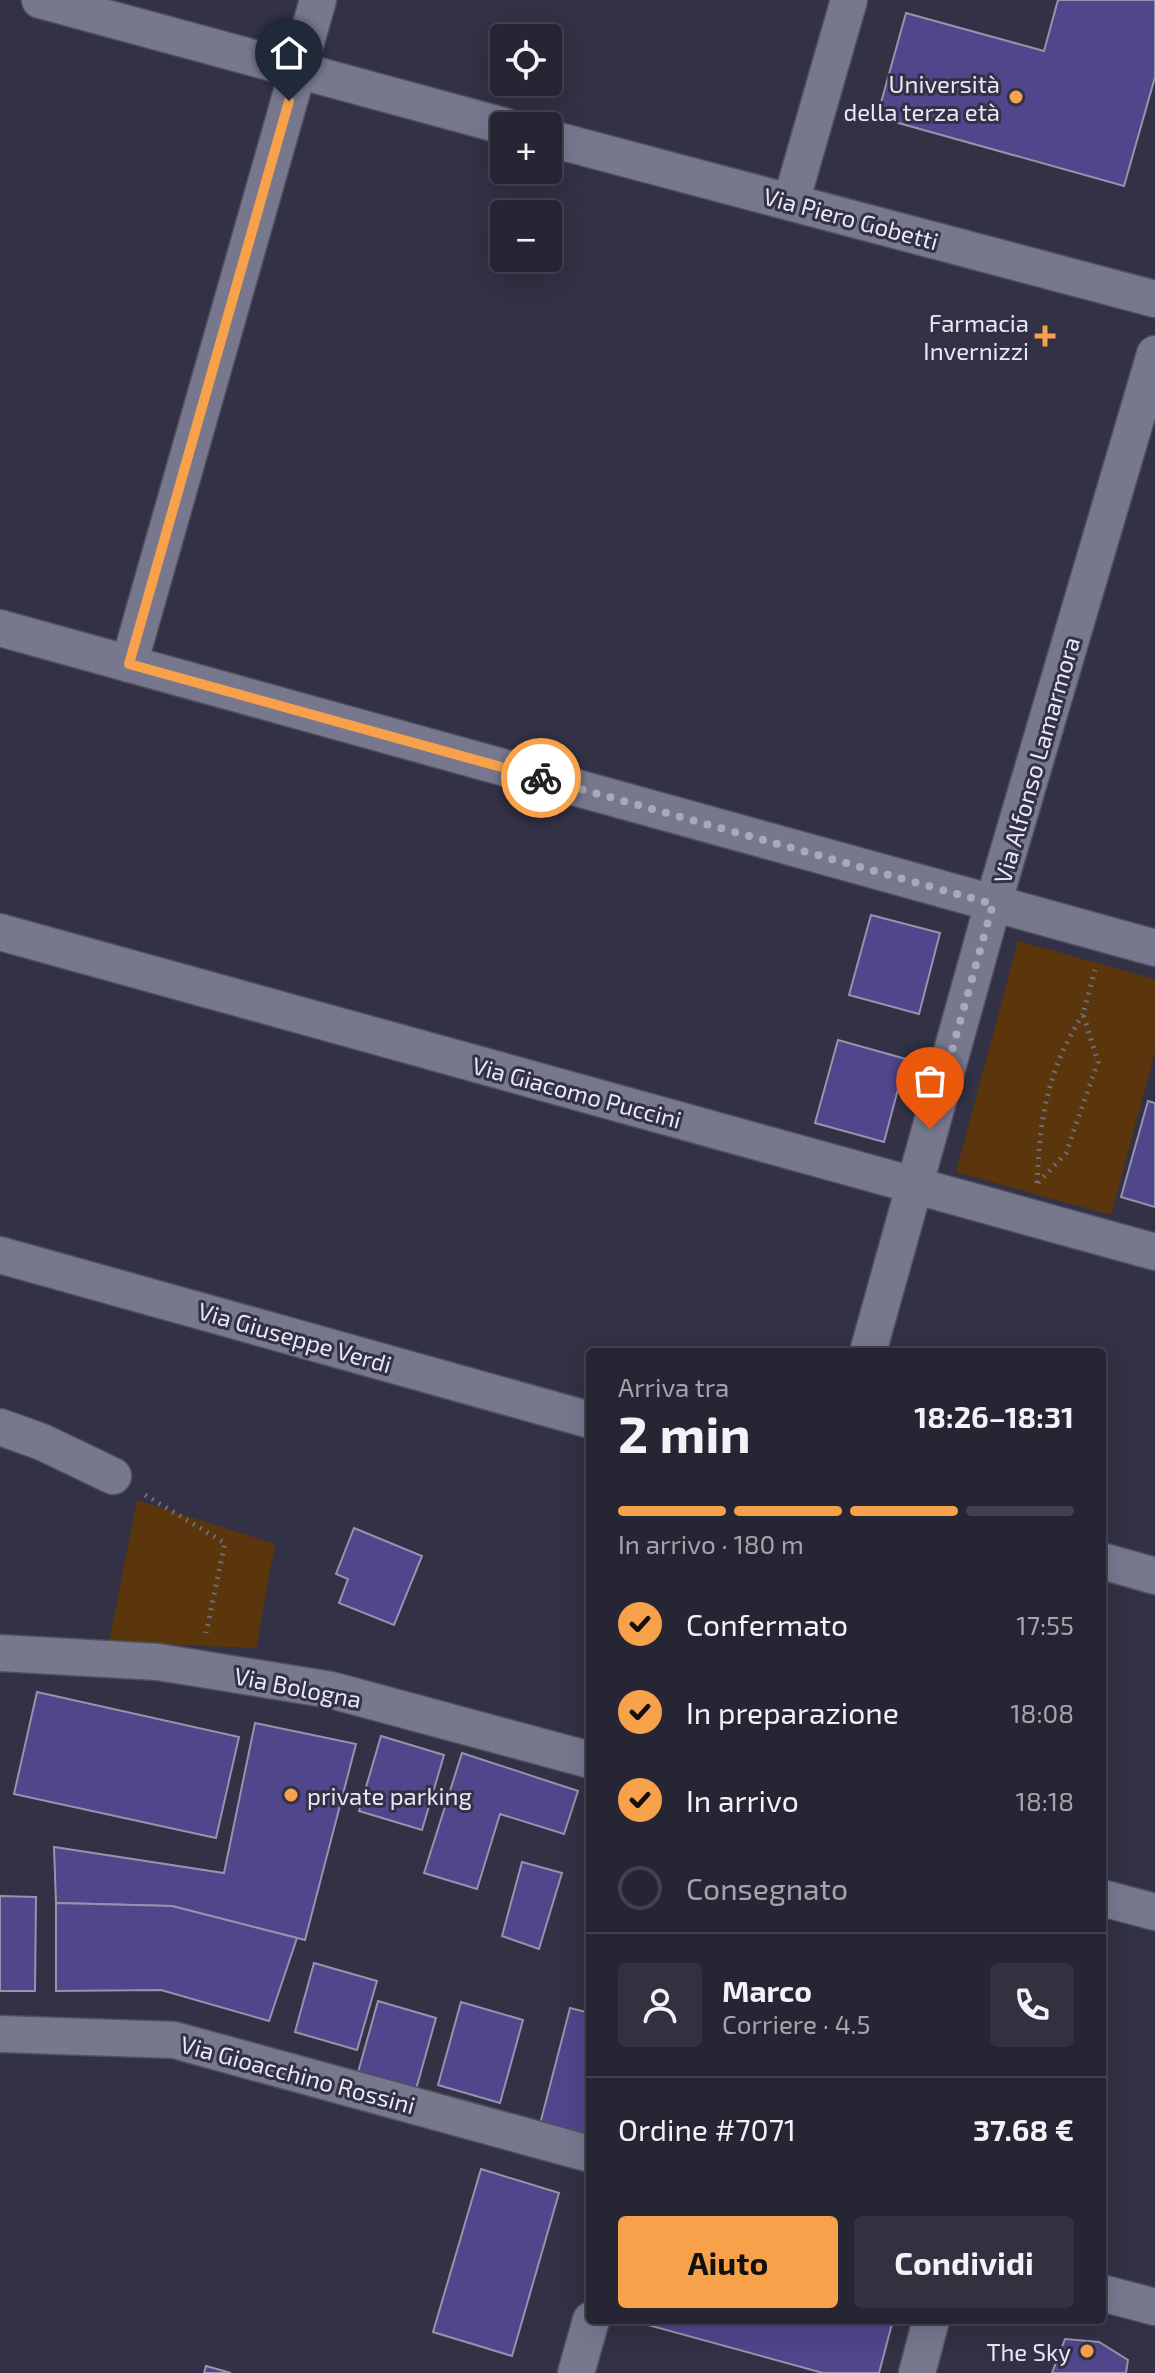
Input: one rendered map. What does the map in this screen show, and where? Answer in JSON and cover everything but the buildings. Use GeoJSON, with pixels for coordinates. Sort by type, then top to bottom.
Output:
{"type":"FeatureCollection","features":[{"type":"Feature","properties":{"kind":"street"},"geometry":{"type":"LineString","coordinates":[[40,0],[490,122]]}},
{"type":"Feature","properties":{"kind":"street"},"geometry":{"type":"LineString","coordinates":[[129,664],[318,0]]}},
{"type":"Feature","properties":{"kind":"street"},"geometry":{"type":"LineString","coordinates":[[791,202],[849,0]]}},
{"type":"Feature","properties":{"kind":"street","name":"Via Piero Gobetti"},"geometry":{"type":"LineString","coordinates":[[562,142],[1155,299]]}},
{"type":"Feature","properties":{"kind":"street","name":"Via Alfonso Lamarmora"},"geometry":{"type":"LineString","coordinates":[[869,1348],[993,904],[1155,354]]}},
{"type":"Feature","properties":{"kind":"street"},"geometry":{"type":"LineString","coordinates":[[0,628],[1155,948]]}},
{"type":"Feature","properties":{"kind":"street","name":"Via Giacomo Puccini"},"geometry":{"type":"LineString","coordinates":[[0,932],[914,1185],[1032,1200],[1155,1252]]}},
{"type":"Feature","properties":{"kind":"street","name":"Via Giuseppe Verdi"},"geometry":{"type":"LineString","coordinates":[[0,1255],[586,1419]]}},
{"type":"Feature","properties":{"kind":"street"},"geometry":{"type":"LineString","coordinates":[[0,1427],[42,1442],[113,1476]]}},
{"type":"Feature","properties":{"kind":"street"},"geometry":{"type":"LineString","coordinates":[[1106,1562],[1155,1576]]}},
{"type":"Feature","properties":{"kind":"street","name":"Via Bologna"},"geometry":{"type":"LineString","coordinates":[[0,1653],[158,1662],[331,1690],[586,1759]]}},
{"type":"Feature","properties":{"kind":"street"},"geometry":{"type":"LineString","coordinates":[[1106,1899],[1155,1912]]}},
{"type":"Feature","properties":{"kind":"street","name":"Via Gioacchino Rossini"},"geometry":{"type":"LineString","coordinates":[[0,2034],[174,2040],[586,2153]]}},
{"type":"Feature","properties":{"kind":"street"},"geometry":{"type":"LineString","coordinates":[[1106,2294],[1155,2307]]}},
{"type":"Feature","properties":{"kind":"street"},"geometry":{"type":"LineString","coordinates":[[576,2373],[590,2324]]}},
{"type":"Feature","properties":{"kind":"street"},"geometry":{"type":"LineString","coordinates":[[917,2373],[930,2324]]}},
{"type":"Feature","properties":{"kind":"path"},"geometry":{"type":"LineString","coordinates":[[1032,1200],[1040,1121],[1046,1096],[1065,1043],[1083,1014],[1105,934]]}},
{"type":"Feature","properties":{"kind":"path"},"geometry":{"type":"LineString","coordinates":[[1032,1200],[1066,1153],[1098,1062],[1083,1014]]}},
{"type":"Feature","properties":{"kind":"path"},"geometry":{"type":"LineString","coordinates":[[113,1476],[225,1543],[198,1668]]}},
{"type":"Feature","properties":{"kind":"shaded area"},"geometry":{"type":"Polygon","coordinates":[[[1018,941],[1155,979],[1155,1052],[1111,1215],[956,1172],[1018,941]]]}},
{"type":"Feature","properties":{"kind":"shaded area"},"geometry":{"type":"Polygon","coordinates":[[[137,1500],[275,1544],[256,1648],[109,1642],[137,1500]]]}},
{"type":"Feature","properties":{"kind":"way so far"},"geometry":{"type":"LineString","coordinates":[[541,778],[993,904],[930,1129]]}},
{"type":"Feature","properties":{"kind":"place","name":"Università della terza età"},"geometry":{"type":"Point","coordinates":[1016,97]}},
{"type":"Feature","properties":{"kind":"place","name":"Farmacia Invernizzi"},"geometry":{"type":"Point","coordinates":[1045,336]}},
{"type":"Feature","properties":{"kind":"place","name":"private parking"},"geometry":{"type":"Point","coordinates":[291,1795]}},
{"type":"Feature","properties":{"kind":"place","name":"The Sky"},"geometry":{"type":"Point","coordinates":[1087,2351]}},
{"type":"Feature","properties":{"kind":"route"},"geometry":{"type":"LineString","coordinates":[[289,101],[129,664],[541,778]]}}]}
